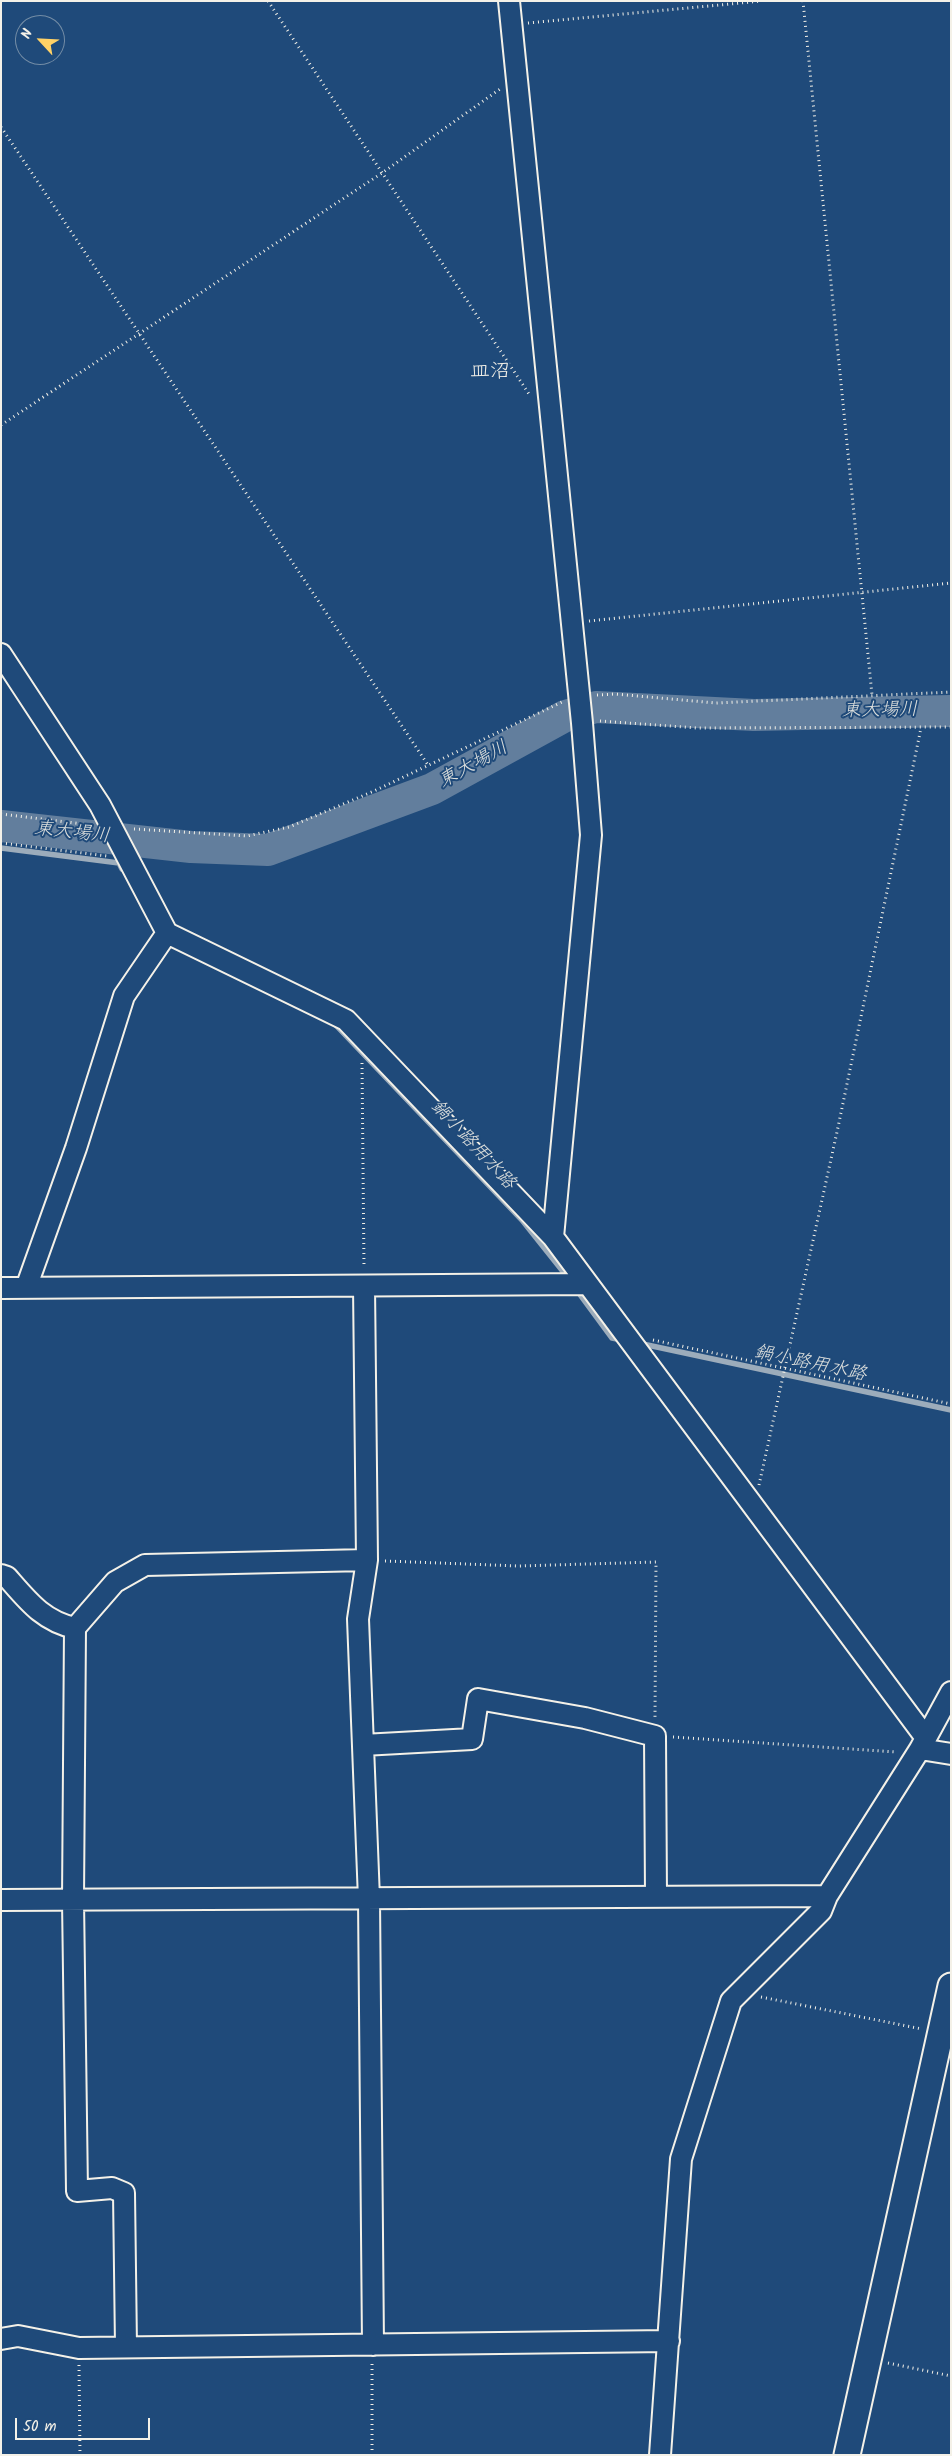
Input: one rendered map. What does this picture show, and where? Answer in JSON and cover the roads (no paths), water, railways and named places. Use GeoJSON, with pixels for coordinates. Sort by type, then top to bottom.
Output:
{"type":"FeatureCollection","features":[{"type":"Feature","properties":{"kind":"street"},"geometry":{"type":"LineString","coordinates":[[509,1],[582,723],[591,835],[553,1237]]}},
{"type":"Feature","properties":{"kind":"street"},"geometry":{"type":"LineString","coordinates":[[1,654],[113,828],[167,933],[346,1020],[553,1237],[751,1503],[921,1747],[951,1754]]}},
{"type":"Feature","properties":{"kind":"street"},"geometry":{"type":"LineString","coordinates":[[26,1288],[76,1148],[124,996],[167,933]]}},
{"type":"Feature","properties":{"kind":"street"},"geometry":{"type":"LineString","coordinates":[[1,1288],[588,1284]]}},
{"type":"Feature","properties":{"kind":"street"},"geometry":{"type":"LineString","coordinates":[[364,1286],[366,1560],[358,1619],[369,1900],[372,2345]]}},
{"type":"Feature","properties":{"kind":"street"},"geometry":{"type":"LineString","coordinates":[[126,2347],[124,2192],[112,2188],[77,2191],[73,1900],[75,1628],[115,1582],[145,1565],[366,1560]]}},
{"type":"Feature","properties":{"kind":"street"},"geometry":{"type":"LineString","coordinates":[[1,1575],[7,1577],[39,1612],[63,1625],[75,1628]]}},
{"type":"Feature","properties":{"kind":"street"},"geometry":{"type":"LineString","coordinates":[[660,2455],[681,2159],[731,2000],[821,1911],[827,1896],[921,1747],[951,1692]]}},
{"type":"Feature","properties":{"kind":"street"},"geometry":{"type":"LineString","coordinates":[[363,1745],[472,1739],[478,1699],[585,1718],[655,1736],[656,1896]]}},
{"type":"Feature","properties":{"kind":"street"},"geometry":{"type":"LineString","coordinates":[[1,1900],[369,1900],[827,1896]]}},
{"type":"Feature","properties":{"kind":"street"},"geometry":{"type":"LineString","coordinates":[[848,2455],[951,1986]]}},
{"type":"Feature","properties":{"kind":"street"},"geometry":{"type":"LineString","coordinates":[[1,2339],[18,2336],[79,2348],[669,2341]]}},
{"type":"Feature","properties":{"kind":"waterway","name":"東大場川"},"geometry":{"type":"LineString","coordinates":[[1,826],[191,847],[268,850],[432,789],[565,716],[596,707],[754,715],[951,711]]}},
{"type":"Feature","properties":{"kind":"waterway","name":"鍋小路用水路"},"geometry":{"type":"LineString","coordinates":[[1,848],[119,863],[122,869]]}},
{"type":"Feature","properties":{"kind":"waterway","name":"鍋小路用水路"},"geometry":{"type":"LineString","coordinates":[[334,1023],[522,1220],[569,1279]]}},
{"type":"Feature","properties":{"kind":"waterway","name":"鍋小路用水路"},"geometry":{"type":"LineString","coordinates":[[576,1289],[612,1338],[622,1340]]}},
{"type":"Feature","properties":{"kind":"waterway","name":"鍋小路用水路"},"geometry":{"type":"LineString","coordinates":[[638,1343],[951,1410]]}},
{"type":"Feature","properties":{"kind":"district","name":"皿沼"},"geometry":{"type":"Point","coordinates":[490,374]}}]}
